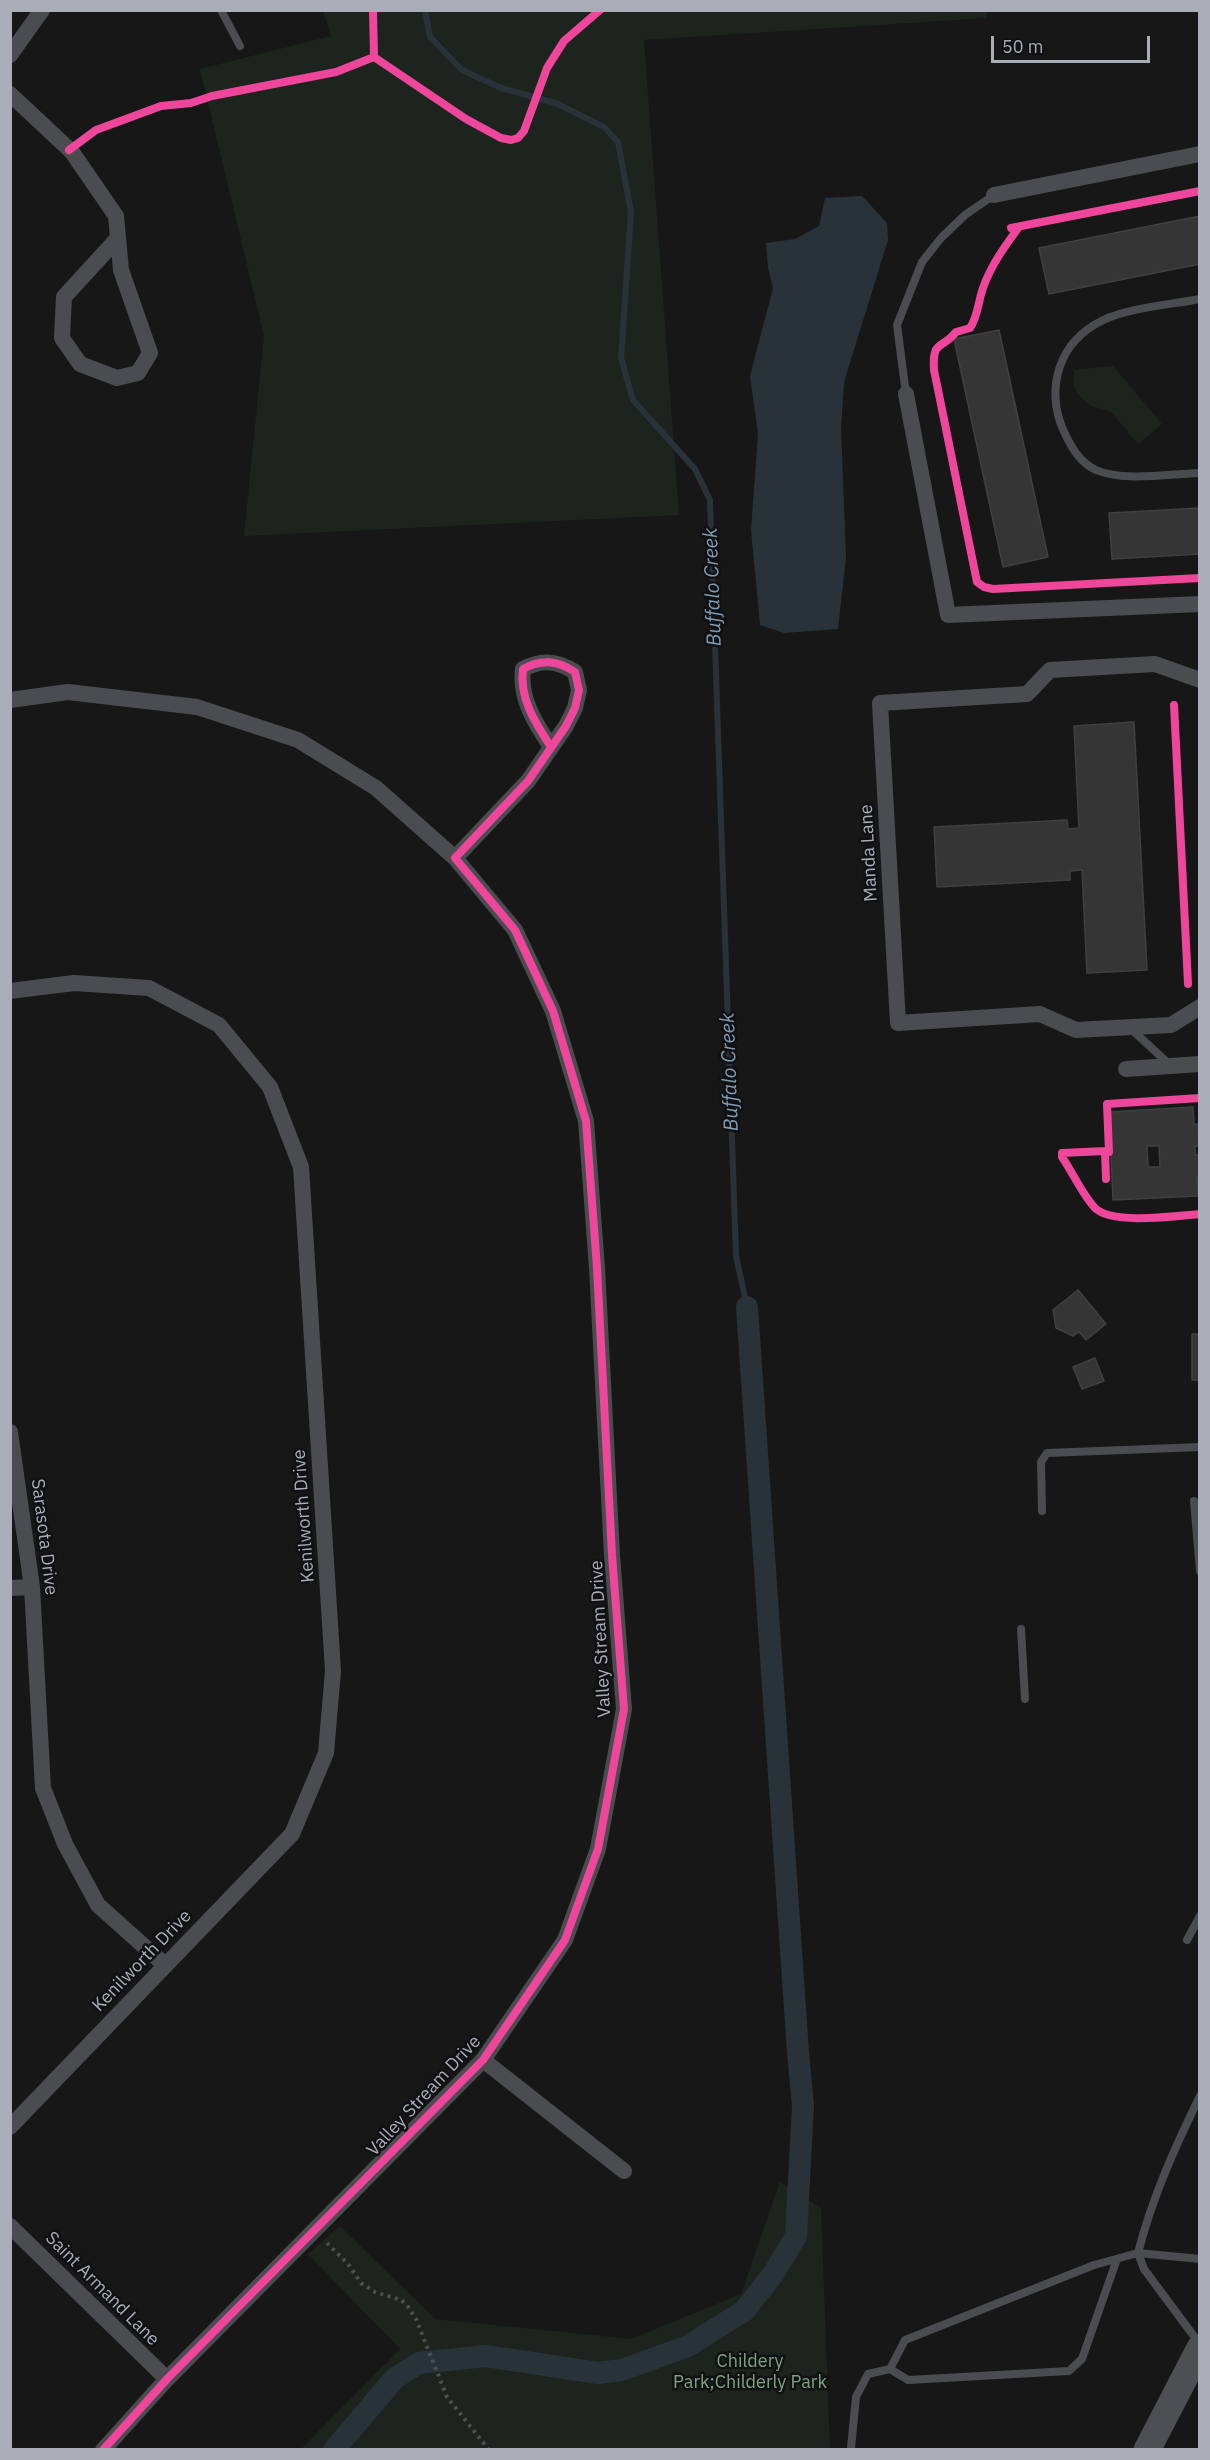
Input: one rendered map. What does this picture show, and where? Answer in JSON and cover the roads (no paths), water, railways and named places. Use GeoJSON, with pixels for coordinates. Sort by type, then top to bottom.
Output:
{"type":"FeatureCollection","features":[{"type":"Feature","properties":{"kind":"main road"},"geometry":{"type":"LineString","coordinates":[[1147,2450],[1200,2346]]}},
{"type":"Feature","properties":{"kind":"street"},"geometry":{"type":"LineString","coordinates":[[10,55],[42,10]]}},
{"type":"Feature","properties":{"kind":"street"},"geometry":{"type":"LineString","coordinates":[[10,94],[72,152],[116,216],[121,270],[150,353],[138,373],[117,378],[80,364],[62,338],[64,297],[118,238]]}},
{"type":"Feature","properties":{"kind":"street"},"geometry":{"type":"LineString","coordinates":[[994,195],[1200,154]]}},
{"type":"Feature","properties":{"kind":"street"},"geometry":{"type":"LineString","coordinates":[[906,394],[948,615],[1200,604]]}},
{"type":"Feature","properties":{"kind":"street"},"geometry":{"type":"LineString","coordinates":[[455,858],[528,781],[551,747],[576,708],[579,690],[575,672],[566,666],[539,662],[523,669],[522,681],[528,707],[551,747]]}},
{"type":"Feature","properties":{"kind":"street","name":"Manda Lane"},"geometry":{"type":"LineString","coordinates":[[1200,680],[1155,664],[1050,670],[1027,694],[880,703],[898,1023],[1040,1014],[1076,1030],[1171,1025],[1200,1006]]}},
{"type":"Feature","properties":{"kind":"street","name":"Valley Stream Drive"},"geometry":{"type":"LineString","coordinates":[[10,700],[68,692],[197,707],[298,740],[376,788],[455,858],[515,930],[553,1011],[586,1121],[597,1268],[612,1554],[624,1709],[598,1850],[565,1940],[483,2060],[167,2379],[103,2450]]}},
{"type":"Feature","properties":{"kind":"street","name":"Kenilworth Drive"},"geometry":{"type":"LineString","coordinates":[[10,991],[74,983],[149,988],[219,1025],[270,1087],[301,1167],[333,1671],[326,1753],[292,1834],[10,2127]]}},
{"type":"Feature","properties":{"kind":"street"},"geometry":{"type":"LineString","coordinates":[[1126,1069],[1200,1064]]}},
{"type":"Feature","properties":{"kind":"street","name":"Sarasota Drive"},"geometry":{"type":"LineString","coordinates":[[10,1432],[32,1587],[43,1788],[66,1844],[99,1905],[165,1965]]}},
{"type":"Feature","properties":{"kind":"street"},"geometry":{"type":"LineString","coordinates":[[10,1588],[32,1587]]}},
{"type":"Feature","properties":{"kind":"street","name":"Valley Stream Drive"},"geometry":{"type":"LineString","coordinates":[[483,2060],[624,2171]]}},
{"type":"Feature","properties":{"kind":"street","name":"Saint Armand Lane"},"geometry":{"type":"LineString","coordinates":[[10,2226],[167,2379]]}},
{"type":"Feature","properties":{"kind":"lane"},"geometry":{"type":"LineString","coordinates":[[221,10],[240,46]]}},
{"type":"Feature","properties":{"kind":"lane"},"geometry":{"type":"LineString","coordinates":[[906,394],[897,325],[922,262],[941,238],[965,215],[994,195]]}},
{"type":"Feature","properties":{"kind":"lane"},"geometry":{"type":"LineString","coordinates":[[1200,299],[1122,314],[1094,324],[1076,339],[1062,357],[1057,370],[1055,388],[1056,409],[1062,429],[1083,462],[1095,470],[1113,476],[1200,473]]}},
{"type":"Feature","properties":{"kind":"lane"},"geometry":{"type":"LineString","coordinates":[[1128,1027],[1172,1066]]}},
{"type":"Feature","properties":{"kind":"lane"},"geometry":{"type":"LineString","coordinates":[[1042,1511],[1041,1462],[1047,1454],[1200,1447]]}},
{"type":"Feature","properties":{"kind":"lane"},"geometry":{"type":"LineString","coordinates":[[1194,1502],[1200,1571]]}},
{"type":"Feature","properties":{"kind":"lane"},"geometry":{"type":"LineString","coordinates":[[1021,1629],[1025,1699]]}},
{"type":"Feature","properties":{"kind":"lane"},"geometry":{"type":"LineString","coordinates":[[1187,1940],[1200,1916]]}},
{"type":"Feature","properties":{"kind":"lane"},"geometry":{"type":"LineString","coordinates":[[1200,2096],[1175,2149],[1147,2219],[1138,2253],[1144,2269],[1200,2346]]}},
{"type":"Feature","properties":{"kind":"lane"},"geometry":{"type":"LineString","coordinates":[[890,2369],[905,2340],[1084,2269],[1138,2253],[1200,2259]]}},
{"type":"Feature","properties":{"kind":"lane"},"geometry":{"type":"LineString","coordinates":[[851,2448],[856,2397],[868,2374],[890,2369],[908,2380],[1069,2371],[1082,2359],[1117,2259]]}},
{"type":"Feature","properties":{"kind":"waterway","name":"Buffalo Creek"},"geometry":{"type":"LineString","coordinates":[[425,10],[430,37],[462,70],[501,88],[556,103],[604,127],[618,142],[631,212],[621,358],[633,400],[695,469],[710,500],[736,1256],[747,1307]]}},
{"type":"Feature","properties":{"kind":"waterway"},"geometry":{"type":"LineString","coordinates":[[334,2450],[395,2378],[419,2363],[486,2356],[598,2373],[622,2370],[688,2346],[744,2311],[774,2273],[796,2236],[803,2106],[747,1307]]}},
{"type":"Feature","properties":{"kind":"park label","name":"Childery Park;Childerly Park"},"geometry":{"type":"Point","coordinates":[750,2372]}}]}
